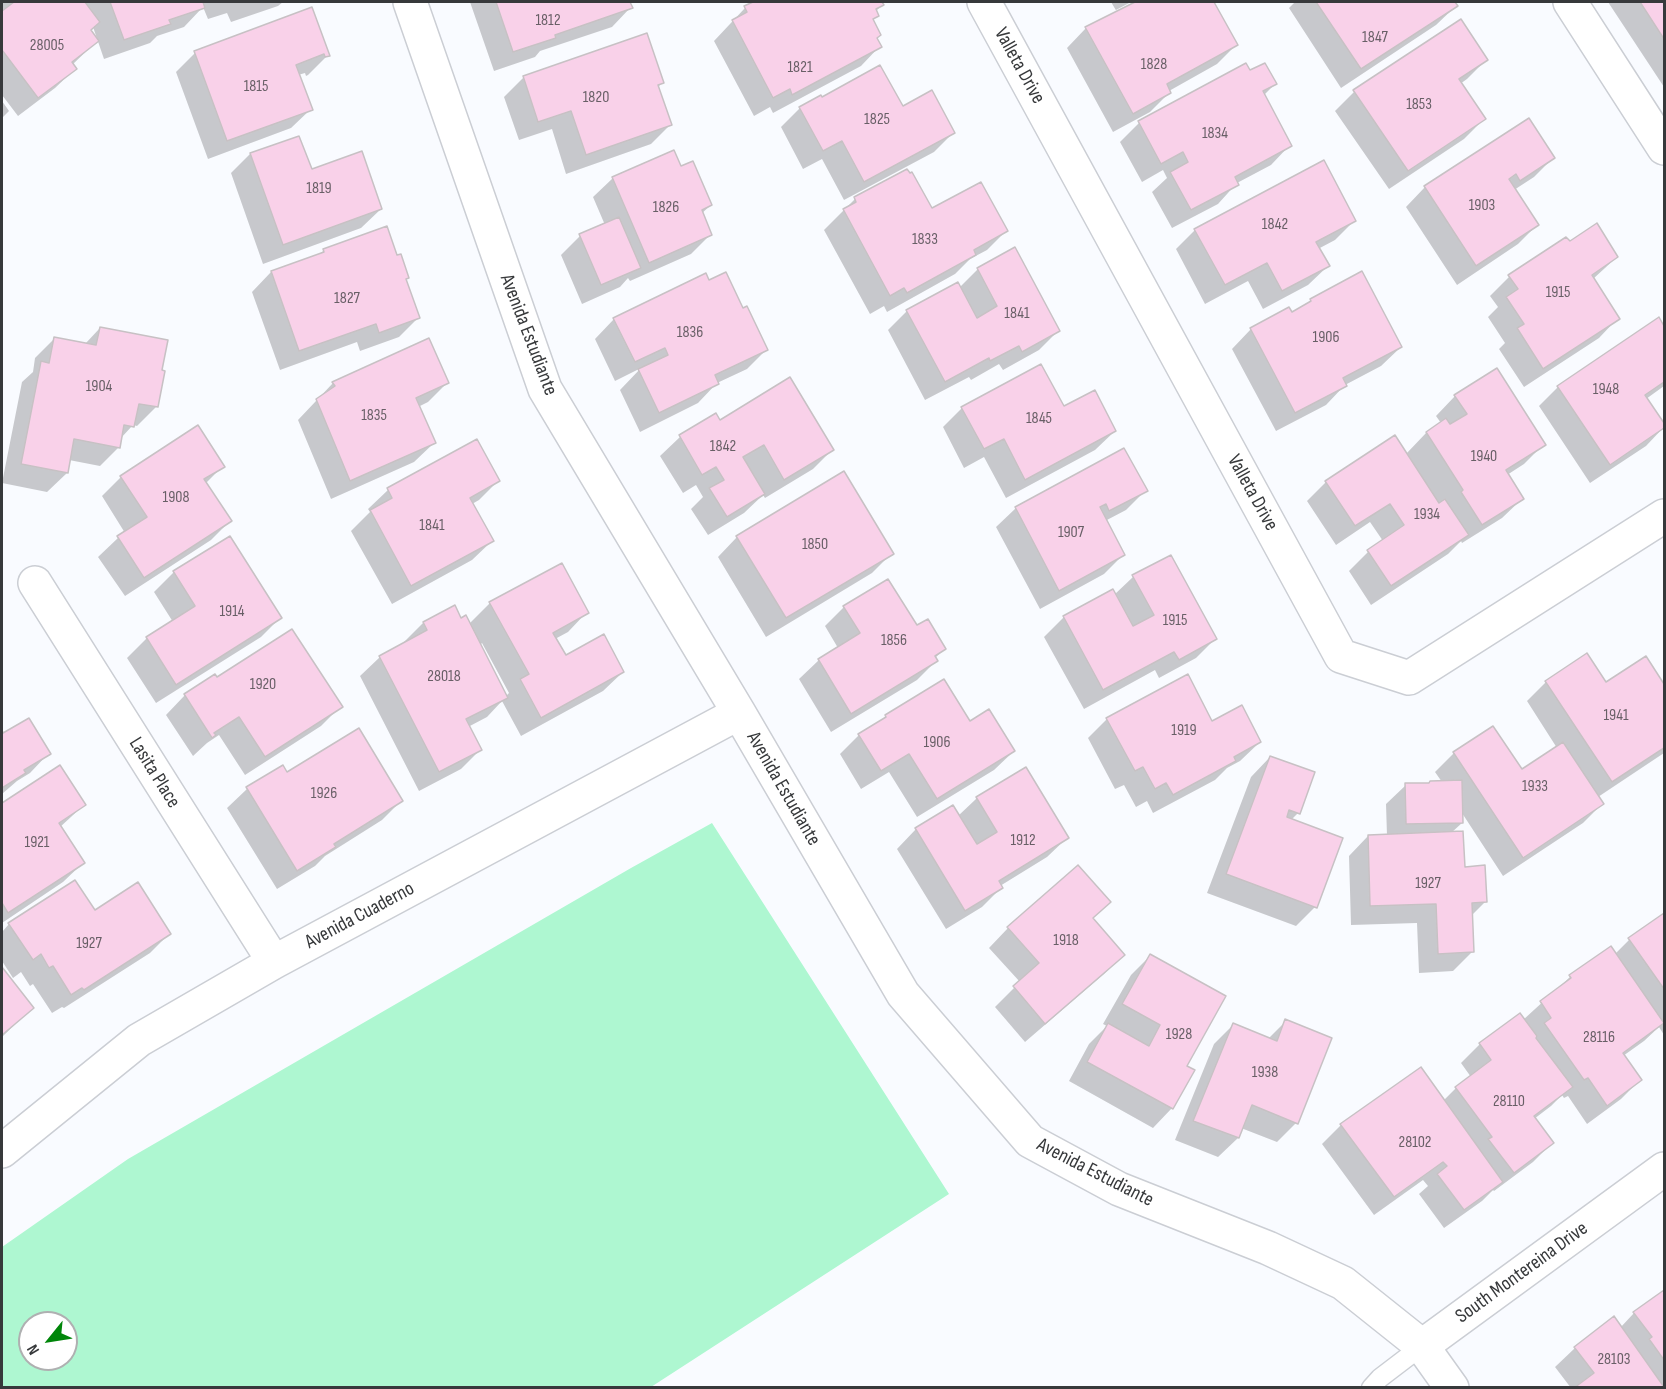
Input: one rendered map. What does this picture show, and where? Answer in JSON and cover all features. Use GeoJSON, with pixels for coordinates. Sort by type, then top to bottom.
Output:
{"type":"FeatureCollection","features":[{"type":"Feature","properties":{"kind":"street","name":"Avenida Estudiante"},"geometry":{"type":"LineString","coordinates":[[410,2],[545,389],[739,713],[903,994],[1030,1141],[1119,1189],[1268,1248],[1343,1283],[1422,1346]]}},
{"type":"Feature","properties":{"kind":"street","name":"Valleta Drive"},"geometry":{"type":"LineString","coordinates":[[984,2],[1341,656],[1409,678],[1665,516]]}},
{"type":"Feature","properties":{"kind":"street"},"geometry":{"type":"LineString","coordinates":[[1570,2],[1665,148]]}},
{"type":"Feature","properties":{"kind":"street","name":"Lasita Place"},"geometry":{"type":"LineString","coordinates":[[35,583],[274,962]]}},
{"type":"Feature","properties":{"kind":"street","name":"Avenida Cuaderno"},"geometry":{"type":"LineString","coordinates":[[2,1150],[139,1040],[274,962],[739,713]]}},
{"type":"Feature","properties":{"kind":"street","name":"South Montereina Drive"},"geometry":{"type":"LineString","coordinates":[[1422,1346],[1665,1169]]}},
{"type":"Feature","properties":{"kind":"street"},"geometry":{"type":"LineString","coordinates":[[1422,1346],[1452,1388]]}},
{"type":"Feature","properties":{"kind":"lane"},"geometry":{"type":"LineString","coordinates":[[1371,1388],[1422,1346]]}},
{"type":"Feature","properties":{"kind":"green space"},"geometry":{"type":"Polygon","coordinates":[[[712,823],[949,1194],[651,1387],[2,1387],[2,1247],[128,1159],[712,823]]]}},
{"type":"Feature","properties":{"kind":"building"},"geometry":{"type":"Polygon","coordinates":[[[14,2],[85,2],[100,22],[91,30],[99,41],[72,62],[77,69],[38,98],[2,50],[2,11],[14,2]]]}},
{"type":"Feature","properties":{"kind":"building"},"geometry":{"type":"Polygon","coordinates":[[[110,2],[203,2],[205,8],[169,20],[171,24],[124,40],[110,2]]]}},
{"type":"Feature","properties":{"kind":"building"},"geometry":{"type":"Polygon","coordinates":[[[496,2],[630,2],[633,8],[513,52],[496,2]]]}},
{"type":"Feature","properties":{"kind":"building"},"geometry":{"type":"Polygon","coordinates":[[[753,2],[882,2],[884,5],[876,9],[879,16],[873,19],[881,35],[877,38],[882,47],[792,95],[790,89],[773,98],[732,20],[747,12],[744,6],[753,2]]]}},
{"type":"Feature","properties":{"kind":"building"},"geometry":{"type":"Polygon","coordinates":[[[1135,2],[1214,2],[1238,45],[1167,84],[1171,93],[1133,114],[1085,27],[1135,2]]]}},
{"type":"Feature","properties":{"kind":"building"},"geometry":{"type":"Polygon","coordinates":[[[1316,2],[1455,2],[1458,6],[1361,69],[1316,2]]]}},
{"type":"Feature","properties":{"kind":"building"},"geometry":{"type":"Polygon","coordinates":[[[1640,2],[1664,2],[1664,39],[1640,2]]]}},
{"type":"Feature","properties":{"kind":"building"},"geometry":{"type":"Polygon","coordinates":[[[312,7],[330,56],[325,57],[324,54],[296,65],[313,110],[227,141],[194,51],[312,7]]]}},
{"type":"Feature","properties":{"kind":"building"},"geometry":{"type":"Polygon","coordinates":[[[1461,19],[1488,60],[1459,79],[1486,119],[1408,171],[1353,90],[1461,19]]]}},
{"type":"Feature","properties":{"kind":"building"},"geometry":{"type":"Polygon","coordinates":[[[647,33],[664,83],[658,85],[672,125],[586,155],[571,111],[538,122],[523,76],[647,33]]]}},
{"type":"Feature","properties":{"kind":"building"},"geometry":{"type":"Polygon","coordinates":[[[1246,63],[1250,70],[1265,63],[1277,84],[1263,91],[1292,146],[1235,177],[1239,185],[1191,210],[1170,172],[1188,162],[1183,152],[1161,164],[1138,121],[1246,63]]]}},
{"type":"Feature","properties":{"kind":"building"},"geometry":{"type":"Polygon","coordinates":[[[880,65],[903,106],[932,90],[955,133],[864,182],[842,141],[823,151],[799,107],[880,65]]]}},
{"type":"Feature","properties":{"kind":"building"},"geometry":{"type":"Polygon","coordinates":[[[1529,118],[1555,158],[1520,181],[1516,174],[1509,179],[1539,225],[1476,266],[1424,186],[1529,118]]]}},
{"type":"Feature","properties":{"kind":"building"},"geometry":{"type":"Polygon","coordinates":[[[299,136],[312,169],[362,151],[382,209],[283,245],[250,153],[299,136]]]}},
{"type":"Feature","properties":{"kind":"building"},"geometry":{"type":"Polygon","coordinates":[[[674,150],[681,166],[693,161],[712,205],[702,210],[712,235],[649,263],[612,177],[674,150]]]}},
{"type":"Feature","properties":{"kind":"building"},"geometry":{"type":"Polygon","coordinates":[[[1324,160],[1356,221],[1316,242],[1330,266],[1282,291],[1267,263],[1225,285],[1194,229],[1324,160]]]}},
{"type":"Feature","properties":{"kind":"building"},"geometry":{"type":"Polygon","coordinates":[[[907,169],[910,173],[912,172],[932,208],[981,182],[1008,231],[974,250],[976,255],[907,293],[904,288],[890,296],[843,209],[856,202],[854,197],[907,169]]]}},
{"type":"Feature","properties":{"kind":"building"},"geometry":{"type":"Polygon","coordinates":[[[619,217],[641,268],[601,285],[579,234],[619,217]]]}},
{"type":"Feature","properties":{"kind":"building"},"geometry":{"type":"Polygon","coordinates":[[[1597,223],[1618,257],[1592,275],[1620,319],[1543,369],[1517,328],[1524,324],[1506,297],[1518,289],[1508,275],[1566,237],[1570,241],[1597,223]]]}},
{"type":"Feature","properties":{"kind":"building"},"geometry":{"type":"Polygon","coordinates":[[[387,226],[397,255],[401,254],[409,278],[406,279],[420,318],[379,333],[376,324],[299,351],[271,271],[387,226]]]}},
{"type":"Feature","properties":{"kind":"building"},"geometry":{"type":"Polygon","coordinates":[[[1015,247],[1060,331],[1022,352],[1019,346],[990,361],[989,358],[945,382],[906,310],[958,282],[977,318],[997,306],[977,268],[1015,247]]]}},
{"type":"Feature","properties":{"kind":"building"},"geometry":{"type":"Polygon","coordinates":[[[1362,271],[1402,347],[1343,378],[1347,386],[1295,413],[1250,328],[1289,307],[1292,312],[1311,301],[1310,299],[1362,271]]]}},
{"type":"Feature","properties":{"kind":"building"},"geometry":{"type":"Polygon","coordinates":[[[726,272],[743,308],[747,306],[768,350],[715,375],[719,384],[659,413],[638,369],[668,355],[665,348],[635,362],[613,318],[706,273],[709,280],[726,272]]]}},
{"type":"Feature","properties":{"kind":"building"},"geometry":{"type":"Polygon","coordinates":[[[1659,317],[1664,326],[1664,382],[1645,395],[1664,423],[1664,428],[1610,465],[1557,386],[1659,317]]]}},
{"type":"Feature","properties":{"kind":"building"},"geometry":{"type":"Polygon","coordinates":[[[100,327],[168,340],[158,407],[139,404],[134,427],[124,425],[120,448],[74,439],[68,473],[21,464],[41,361],[49,363],[54,337],[96,345],[100,327]]]}},
{"type":"Feature","properties":{"kind":"building"},"geometry":{"type":"Polygon","coordinates":[[[429,338],[449,383],[416,398],[436,443],[350,481],[316,399],[335,386],[332,382],[429,338]]]}},
{"type":"Feature","properties":{"kind":"building"},"geometry":{"type":"Polygon","coordinates":[[[1041,364],[1064,406],[1095,390],[1116,431],[1025,480],[1004,439],[984,449],[961,407],[1041,364]]]}},
{"type":"Feature","properties":{"kind":"building"},"geometry":{"type":"Polygon","coordinates":[[[1497,368],[1546,445],[1506,470],[1524,499],[1482,525],[1426,432],[1446,418],[1450,424],[1467,414],[1454,395],[1497,368]]]}},
{"type":"Feature","properties":{"kind":"building"},"geometry":{"type":"Polygon","coordinates":[[[790,377],[834,450],[784,480],[764,445],[743,457],[765,494],[727,517],[709,488],[724,480],[716,467],[702,475],[679,435],[716,413],[720,420],[790,377]]]}},
{"type":"Feature","properties":{"kind":"building"},"geometry":{"type":"Polygon","coordinates":[[[198,425],[225,467],[204,479],[232,521],[144,578],[117,536],[147,517],[120,476],[198,425]]]}},
{"type":"Feature","properties":{"kind":"building"},"geometry":{"type":"Polygon","coordinates":[[[1395,435],[1439,503],[1445,499],[1469,535],[1391,586],[1367,550],[1404,525],[1390,504],[1355,526],[1325,481],[1395,435]]]}},
{"type":"Feature","properties":{"kind":"building"},"geometry":{"type":"Polygon","coordinates":[[[477,439],[500,481],[470,498],[494,541],[411,586],[370,510],[392,498],[387,488],[477,439]]]}},
{"type":"Feature","properties":{"kind":"building"},"geometry":{"type":"Polygon","coordinates":[[[1124,448],[1148,491],[1109,511],[1106,504],[1100,507],[1125,555],[1059,591],[1015,507],[1124,448]]]}},
{"type":"Feature","properties":{"kind":"building"},"geometry":{"type":"Polygon","coordinates":[[[844,471],[894,554],[786,618],[736,536],[844,471]]]}},
{"type":"Feature","properties":{"kind":"building"},"geometry":{"type":"Polygon","coordinates":[[[230,536],[282,618],[176,685],[146,637],[195,606],[173,571],[230,536]]]}},
{"type":"Feature","properties":{"kind":"building"},"geometry":{"type":"Polygon","coordinates":[[[1171,555],[1217,639],[1179,660],[1174,652],[1103,690],[1063,616],[1113,589],[1133,626],[1154,615],[1132,575],[1171,555]]]}},
{"type":"Feature","properties":{"kind":"building"},"geometry":{"type":"Polygon","coordinates":[[[562,563],[589,613],[553,633],[566,655],[604,634],[624,672],[541,718],[520,679],[529,674],[489,602],[562,563]]]}},
{"type":"Feature","properties":{"kind":"building"},"geometry":{"type":"Polygon","coordinates":[[[888,579],[917,625],[928,619],[946,649],[935,656],[938,661],[851,714],[818,659],[860,633],[843,606],[888,579]]]}},
{"type":"Feature","properties":{"kind":"building"},"geometry":{"type":"Polygon","coordinates":[[[455,605],[461,618],[466,615],[508,698],[466,719],[482,750],[439,772],[379,656],[427,630],[423,622],[455,605]]]}},
{"type":"Feature","properties":{"kind":"building"},"geometry":{"type":"Polygon","coordinates":[[[292,629],[343,707],[265,757],[239,717],[214,733],[216,735],[212,738],[184,694],[215,674],[217,677],[292,629]]]}},
{"type":"Feature","properties":{"kind":"building"},"geometry":{"type":"Polygon","coordinates":[[[1587,653],[1606,682],[1646,656],[1664,684],[1664,748],[1612,782],[1545,681],[1587,653]]]}},
{"type":"Feature","properties":{"kind":"building"},"geometry":{"type":"Polygon","coordinates":[[[1188,674],[1212,721],[1242,705],[1261,742],[1234,757],[1236,761],[1173,795],[1166,783],[1155,789],[1143,767],[1135,771],[1106,718],[1188,674]]]}},
{"type":"Feature","properties":{"kind":"building"},"geometry":{"type":"Polygon","coordinates":[[[944,679],[970,721],[989,709],[1015,751],[937,799],[909,754],[881,771],[858,734],[944,679]]]}},
{"type":"Feature","properties":{"kind":"building"},"geometry":{"type":"Polygon","coordinates":[[[29,718],[51,754],[24,770],[26,773],[2,788],[2,730],[3,733],[29,718]]]}},
{"type":"Feature","properties":{"kind":"building"},"geometry":{"type":"Polygon","coordinates":[[[1493,726],[1522,769],[1563,742],[1604,804],[1523,858],[1453,752],[1493,726]]]}},
{"type":"Feature","properties":{"kind":"building"},"geometry":{"type":"Polygon","coordinates":[[[359,728],[403,801],[334,844],[336,847],[297,871],[246,787],[283,765],[287,772],[359,728]]]}},
{"type":"Feature","properties":{"kind":"building"},"geometry":{"type":"Polygon","coordinates":[[[1270,756],[1315,772],[1300,814],[1289,810],[1287,817],[1343,838],[1317,908],[1226,874],[1270,756]]]}},
{"type":"Feature","properties":{"kind":"building"},"geometry":{"type":"Polygon","coordinates":[[[60,765],[86,805],[59,823],[85,863],[8,913],[2,903],[2,803],[60,765]]]}},
{"type":"Feature","properties":{"kind":"building"},"geometry":{"type":"Polygon","coordinates":[[[1026,767],[1069,838],[999,881],[1003,888],[965,911],[915,828],[953,805],[977,844],[997,832],[976,797],[1026,767]]]}},
{"type":"Feature","properties":{"kind":"building"},"geometry":{"type":"Polygon","coordinates":[[[1462,780],[1463,823],[1406,824],[1405,783],[1462,780]]]}},
{"type":"Feature","properties":{"kind":"building"},"geometry":{"type":"Polygon","coordinates":[[[1463,831],[1465,867],[1485,865],[1487,902],[1472,903],[1474,952],[1438,954],[1436,904],[1370,906],[1368,835],[1463,831]]]}},
{"type":"Feature","properties":{"kind":"building"},"geometry":{"type":"Polygon","coordinates":[[[1078,865],[1111,902],[1093,918],[1125,955],[1045,1024],[1013,986],[1039,963],[1007,927],[1078,865]]]}},
{"type":"Feature","properties":{"kind":"building"},"geometry":{"type":"Polygon","coordinates":[[[75,880],[95,910],[138,882],[171,934],[84,990],[82,988],[71,995],[53,966],[49,968],[41,954],[33,960],[8,923],[75,880]]]}},
{"type":"Feature","properties":{"kind":"building"},"geometry":{"type":"Polygon","coordinates":[[[1664,913],[1664,989],[1628,938],[1664,913]]]}},
{"type":"Feature","properties":{"kind":"building"},"geometry":{"type":"Polygon","coordinates":[[[1611,946],[1664,1023],[1623,1053],[1642,1080],[1607,1106],[1588,1078],[1584,1080],[1544,1023],[1551,1018],[1540,1001],[1571,978],[1569,975],[1611,946]]]}},
{"type":"Feature","properties":{"kind":"building"},"geometry":{"type":"Polygon","coordinates":[[[1150,954],[1226,996],[1187,1066],[1195,1070],[1173,1109],[1087,1062],[1108,1023],[1149,1046],[1160,1025],[1122,1004],[1150,954]]]}},
{"type":"Feature","properties":{"kind":"building"},"geometry":{"type":"Polygon","coordinates":[[[2,967],[34,1008],[2,1035],[2,967]]]}},
{"type":"Feature","properties":{"kind":"building"},"geometry":{"type":"Polygon","coordinates":[[[1520,1013],[1573,1087],[1534,1116],[1554,1143],[1514,1173],[1488,1139],[1492,1137],[1455,1087],[1491,1060],[1479,1043],[1520,1013]]]}},
{"type":"Feature","properties":{"kind":"building"},"geometry":{"type":"Polygon","coordinates":[[[1285,1019],[1332,1038],[1298,1124],[1252,1105],[1239,1138],[1193,1121],[1233,1023],[1277,1041],[1285,1019]]]}},
{"type":"Feature","properties":{"kind":"building"},"geometry":{"type":"Polygon","coordinates":[[[1421,1067],[1503,1182],[1464,1210],[1437,1174],[1447,1166],[1443,1162],[1394,1197],[1340,1124],[1421,1067]]]}},
{"type":"Feature","properties":{"kind":"building"},"geometry":{"type":"Polygon","coordinates":[[[1664,1290],[1664,1360],[1649,1339],[1652,1337],[1633,1312],[1664,1290]]]}},
{"type":"Feature","properties":{"kind":"building"},"geometry":{"type":"Polygon","coordinates":[[[1614,1316],[1664,1388],[1574,1388],[1594,1373],[1574,1347],[1614,1316]]]}}]}
